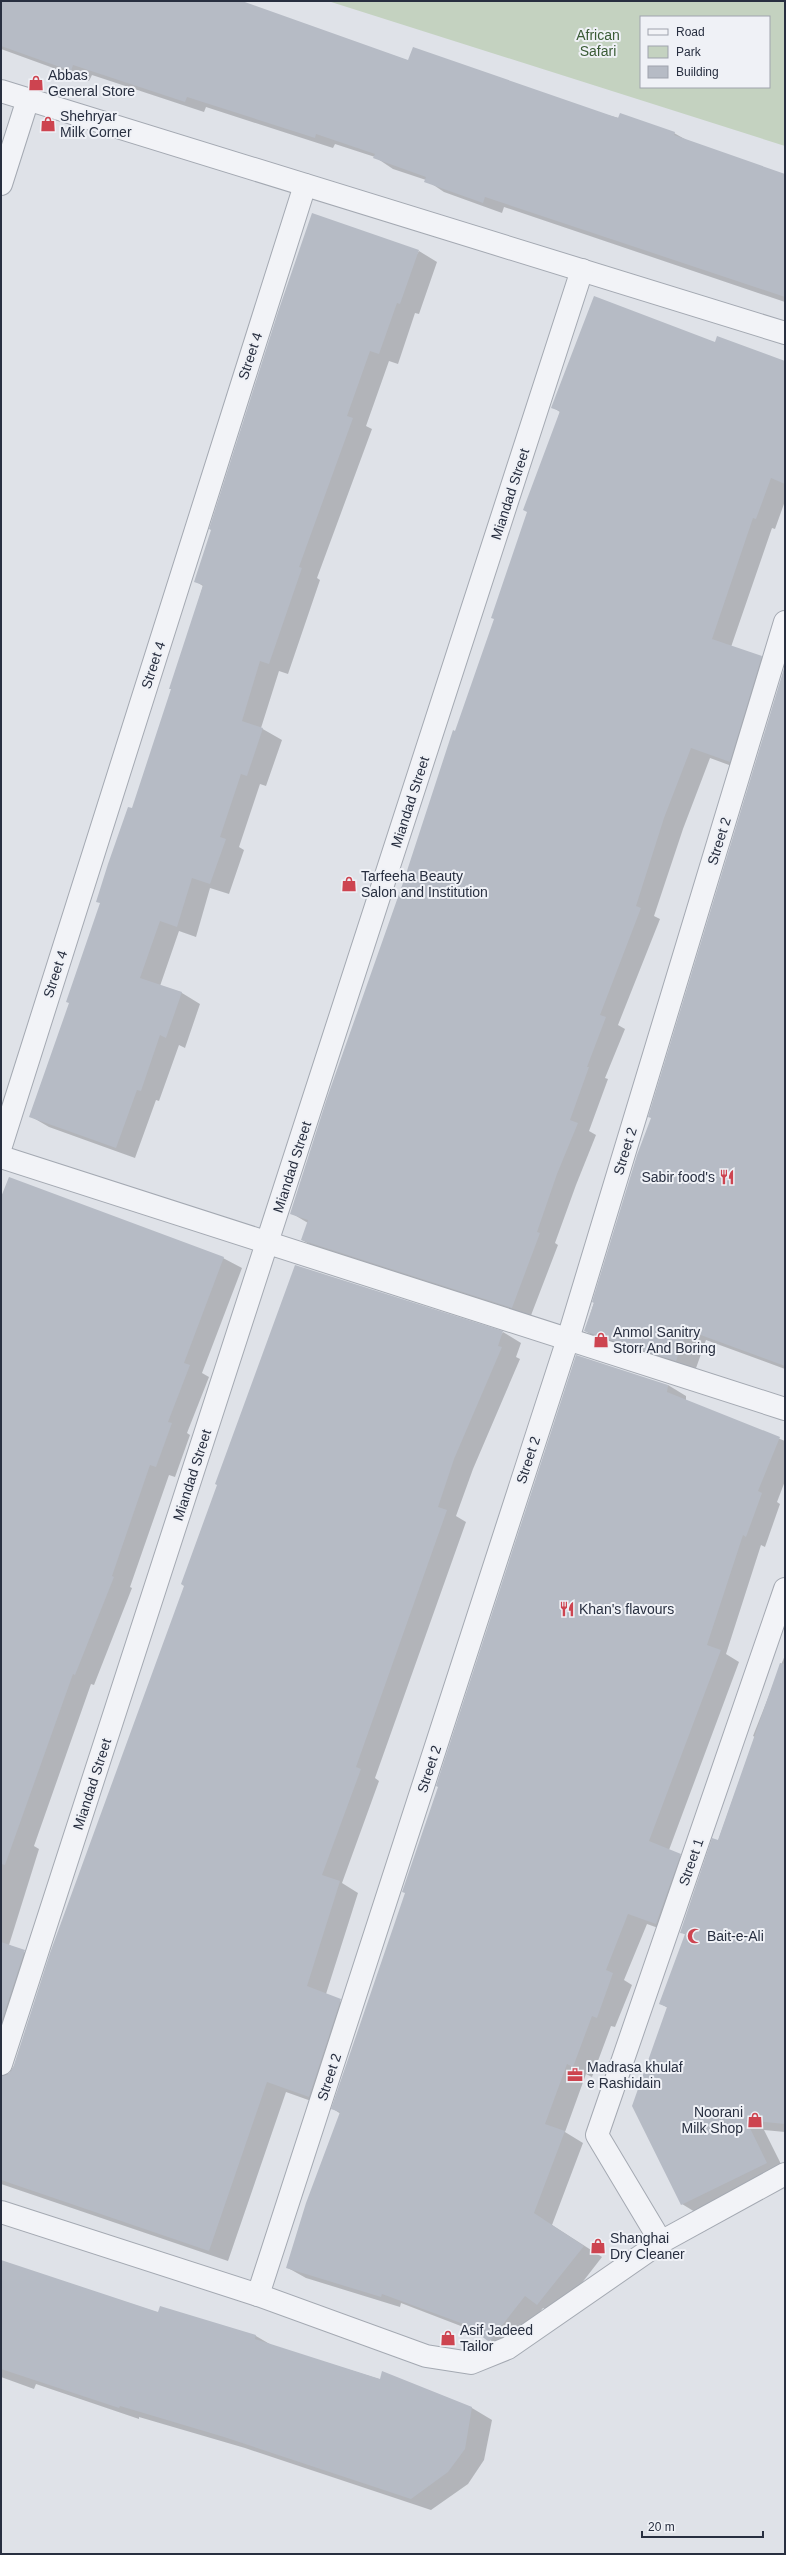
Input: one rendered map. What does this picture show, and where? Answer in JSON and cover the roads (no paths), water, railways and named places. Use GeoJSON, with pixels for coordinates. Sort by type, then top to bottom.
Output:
{"type":"FeatureCollection","features":[{"type":"Feature","properties":{"kind":"street"},"geometry":{"type":"LineString","coordinates":[[1,91],[785,333]]}},
{"type":"Feature","properties":{"kind":"street"},"geometry":{"type":"LineString","coordinates":[[1,184],[28,99]]}},
{"type":"Feature","properties":{"kind":"street","name":"Street 4"},"geometry":{"type":"LineString","coordinates":[[1,1146],[305,185]]}},
{"type":"Feature","properties":{"kind":"street","name":"Miandad Street"},"geometry":{"type":"LineString","coordinates":[[1,2064],[582,270]]}},
{"type":"Feature","properties":{"kind":"street","name":"Street 2"},"geometry":{"type":"LineString","coordinates":[[258,2295],[568,1339],[785,622]]}},
{"type":"Feature","properties":{"kind":"street"},"geometry":{"type":"LineString","coordinates":[[1,1157],[785,1409]]}},
{"type":"Feature","properties":{"kind":"street","name":"Street 1"},"geometry":{"type":"LineString","coordinates":[[662,2242],[597,2135],[785,1589]]}},
{"type":"Feature","properties":{"kind":"street"},"geometry":{"type":"LineString","coordinates":[[1,2212],[258,2295],[426,2356],[470,2363],[508,2348],[662,2242],[785,2174]]}},
{"type":"Feature","properties":{"kind":"place","name":"Abbas General Store"},"geometry":{"type":"Point","coordinates":[36,83]}},
{"type":"Feature","properties":{"kind":"place","name":"Shehryar Milk Corner"},"geometry":{"type":"Point","coordinates":[48,124]}},
{"type":"Feature","properties":{"kind":"place","name":"Tarfeeha Beauty Salon and Institution"},"geometry":{"type":"Point","coordinates":[349,884]}},
{"type":"Feature","properties":{"kind":"place","name":"Sabir food's"},"geometry":{"type":"Point","coordinates":[727,1177]}},
{"type":"Feature","properties":{"kind":"place","name":"Anmol Sanitry Storr And Boring"},"geometry":{"type":"Point","coordinates":[601,1340]}},
{"type":"Feature","properties":{"kind":"place","name":"Khan's flavours"},"geometry":{"type":"Point","coordinates":[567,1609]}},
{"type":"Feature","properties":{"kind":"place","name":"Bait-e-Ali"},"geometry":{"type":"Point","coordinates":[695,1936]}},
{"type":"Feature","properties":{"kind":"place","name":"Madrasa khulaf e Rashidain"},"geometry":{"type":"Point","coordinates":[575,2075]}},
{"type":"Feature","properties":{"kind":"place","name":"Noorani Milk Shop"},"geometry":{"type":"Point","coordinates":[755,2120]}},
{"type":"Feature","properties":{"kind":"place","name":"Shanghai Dry Cleaner"},"geometry":{"type":"Point","coordinates":[598,2246]}},
{"type":"Feature","properties":{"kind":"place","name":"Asif Jadeed Tailor"},"geometry":{"type":"Point","coordinates":[448,2338]}},
{"type":"Feature","properties":{"kind":"park label","name":"African Safari"},"geometry":{"type":"Point","coordinates":[598,44]}}]}
